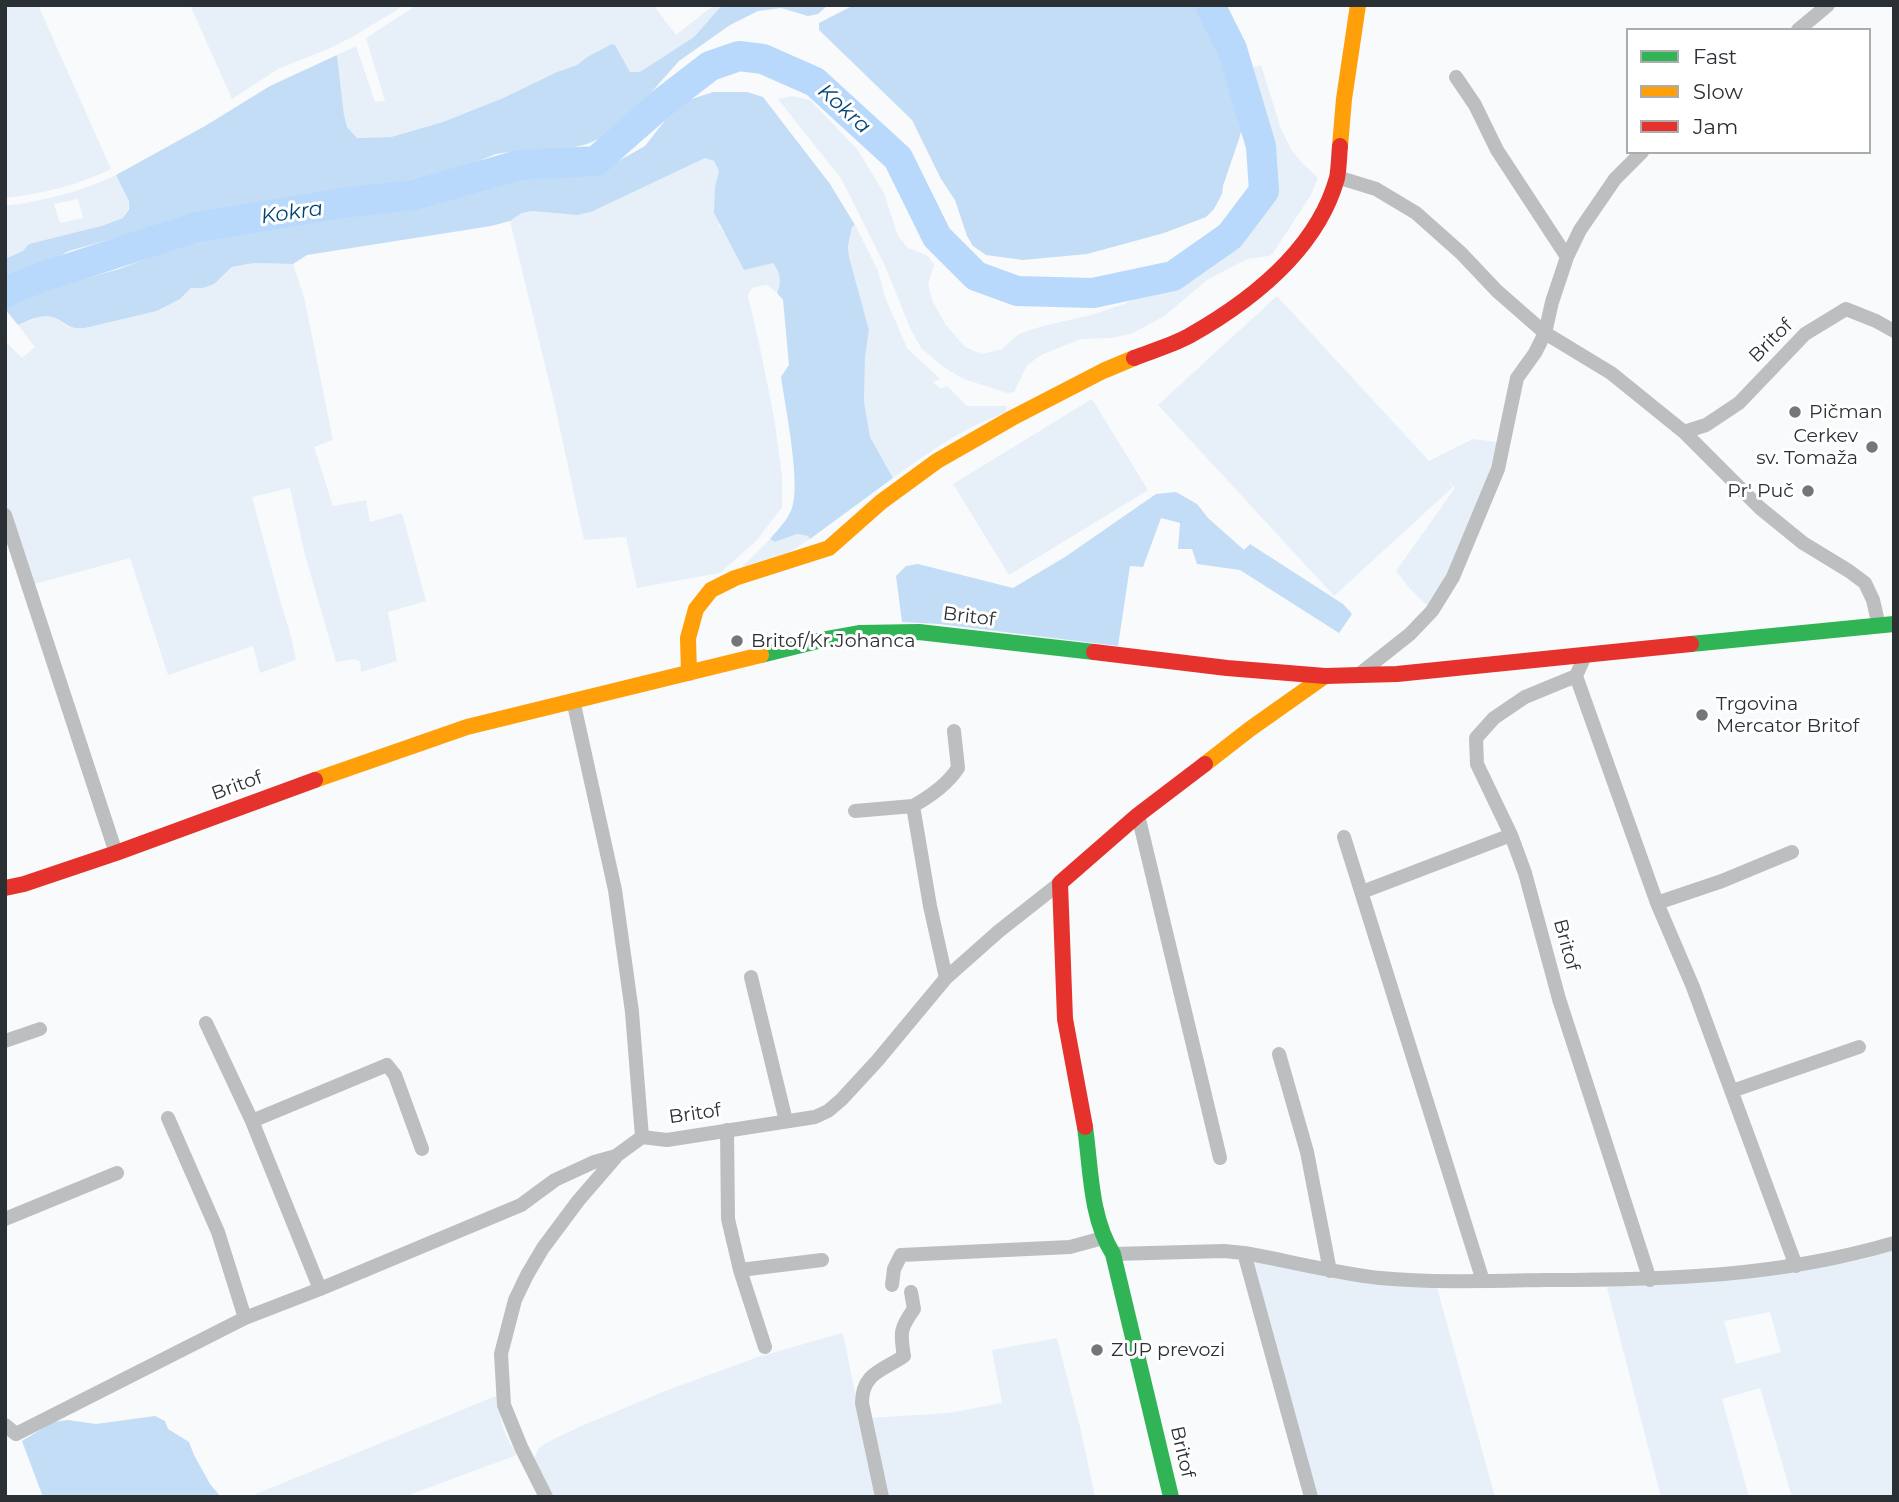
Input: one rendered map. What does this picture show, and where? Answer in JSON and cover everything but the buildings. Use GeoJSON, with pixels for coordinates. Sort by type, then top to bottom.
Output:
{"type":"FeatureCollection","features":[{"type":"Feature","properties":{"kind":"street"},"geometry":{"type":"LineString","coordinates":[[689,673],[688,638],[696,609],[710,590],[735,578],[829,548],[881,502],[937,461],[1103,371],[1187,337],[1254,294],[1283,268],[1309,234],[1325,207],[1337,177],[1344,99],[1358,5]]}},
{"type":"Feature","properties":{"kind":"street"},"geometry":{"type":"LineString","coordinates":[[1800,28],[1828,5]]}},
{"type":"Feature","properties":{"kind":"street"},"geometry":{"type":"LineString","coordinates":[[1456,76],[1475,105],[1497,149],[1567,257]]}},
{"type":"Feature","properties":{"kind":"street"},"geometry":{"type":"LineString","coordinates":[[1357,676],[1410,634],[1432,611],[1453,578],[1498,469],[1517,378],[1545,333],[1567,257],[1580,230],[1615,179],[1640,154]]}},
{"type":"Feature","properties":{"kind":"street"},"geometry":{"type":"LineString","coordinates":[[1337,177],[1376,189],[1416,213],[1545,333],[1611,373],[1684,432],[1760,508],[1802,543],[1865,583],[1890,625]]}},
{"type":"Feature","properties":{"kind":"street","name":"Britof"},"geometry":{"type":"LineString","coordinates":[[1684,432],[1706,425],[1739,403],[1805,334],[1846,309],[1894,331]]}},
{"type":"Feature","properties":{"kind":"street"},"geometry":{"type":"LineString","coordinates":[[5,515],[116,853]]}},
{"type":"Feature","properties":{"kind":"street","name":"Britof"},"geometry":{"type":"LineString","coordinates":[[5,888],[116,853],[454,731],[826,639],[885,632],[919,632],[1152,660],[1325,676],[1357,676],[1890,625]]}},
{"type":"Feature","properties":{"kind":"street"},"geometry":{"type":"LineString","coordinates":[[1585,656],[1576,676],[1657,903],[1693,987],[1796,1266]]}},
{"type":"Feature","properties":{"kind":"street","name":"Britof"},"geometry":{"type":"LineString","coordinates":[[573,700],[615,890],[632,1012],[642,1137],[667,1140],[815,1116],[828,1111],[842,1100],[877,1062],[946,978],[999,931],[1060,883],[1138,815],[1250,729],[1325,676]]}},
{"type":"Feature","properties":{"kind":"street","name":"Britof"},"geometry":{"type":"LineString","coordinates":[[1576,676],[1525,697],[1494,718],[1476,738],[1477,764],[1511,835],[1525,873],[1559,999],[1650,1280]]}},
{"type":"Feature","properties":{"kind":"street"},"geometry":{"type":"LineString","coordinates":[[855,811],[913,806],[950,781],[958,768],[954,731]]}},
{"type":"Feature","properties":{"kind":"street"},"geometry":{"type":"LineString","coordinates":[[913,806],[930,906],[946,978]]}},
{"type":"Feature","properties":{"kind":"street"},"geometry":{"type":"LineString","coordinates":[[1138,815],[1220,1158]]}},
{"type":"Feature","properties":{"kind":"street"},"geometry":{"type":"LineString","coordinates":[[1362,892],[1511,835]]}},
{"type":"Feature","properties":{"kind":"street"},"geometry":{"type":"LineString","coordinates":[[1344,836],[1483,1281]]}},
{"type":"Feature","properties":{"kind":"street"},"geometry":{"type":"LineString","coordinates":[[1657,903],[1722,881],[1792,852]]}},
{"type":"Feature","properties":{"kind":"street","name":"Britof"},"geometry":{"type":"LineString","coordinates":[[1060,883],[1065,1020],[1085,1129],[1094,1198],[1103,1238],[1113,1254],[1171,1497]]}},
{"type":"Feature","properties":{"kind":"street"},"geometry":{"type":"LineString","coordinates":[[751,977],[786,1121]]}},
{"type":"Feature","properties":{"kind":"street"},"geometry":{"type":"LineString","coordinates":[[206,1023],[252,1121],[320,1289]]}},
{"type":"Feature","properties":{"kind":"street"},"geometry":{"type":"LineString","coordinates":[[5,1041],[40,1029]]}},
{"type":"Feature","properties":{"kind":"street"},"geometry":{"type":"LineString","coordinates":[[1732,1091],[1859,1047]]}},
{"type":"Feature","properties":{"kind":"street"},"geometry":{"type":"LineString","coordinates":[[1279,1054],[1307,1152],[1330,1272]]}},
{"type":"Feature","properties":{"kind":"street"},"geometry":{"type":"LineString","coordinates":[[252,1121],[387,1065],[395,1075],[422,1149]]}},
{"type":"Feature","properties":{"kind":"street"},"geometry":{"type":"LineString","coordinates":[[169,1118],[218,1232],[245,1318]]}},
{"type":"Feature","properties":{"kind":"street"},"geometry":{"type":"LineString","coordinates":[[727,1130],[728,1219],[740,1270],[765,1347]]}},
{"type":"Feature","properties":{"kind":"street"},"geometry":{"type":"LineString","coordinates":[[546,1497],[504,1405],[501,1354],[515,1300],[543,1248],[578,1201],[616,1156],[642,1137]]}},
{"type":"Feature","properties":{"kind":"street"},"geometry":{"type":"LineString","coordinates":[[5,1425],[16,1434],[245,1318],[488,1220],[521,1205],[555,1180],[594,1162],[616,1156]]}},
{"type":"Feature","properties":{"kind":"street"},"geometry":{"type":"LineString","coordinates":[[5,1219],[117,1173]]}},
{"type":"Feature","properties":{"kind":"street"},"geometry":{"type":"LineString","coordinates":[[892,1285],[894,1269],[901,1255],[1070,1247],[1103,1238]]}},
{"type":"Feature","properties":{"kind":"street"},"geometry":{"type":"LineString","coordinates":[[1113,1254],[1224,1251],[1330,1272],[1382,1278],[1483,1281],[1650,1280],[1796,1266],[1850,1256],[1894,1243]]}},
{"type":"Feature","properties":{"kind":"street"},"geometry":{"type":"LineString","coordinates":[[1244,1253],[1311,1497]]}},
{"type":"Feature","properties":{"kind":"street"},"geometry":{"type":"LineString","coordinates":[[740,1270],[822,1259]]}},
{"type":"Feature","properties":{"kind":"street"},"geometry":{"type":"LineString","coordinates":[[882,1497],[862,1403],[862,1389],[869,1377],[904,1356],[901,1338],[903,1324],[914,1309],[911,1292]]}},
{"type":"Feature","properties":{"kind":"shaded area"},"geometry":{"type":"Polygon","coordinates":[[[5,5],[38,5],[111,169],[60,188],[5,198],[5,5]]]}},
{"type":"Feature","properties":{"kind":"shaded area"},"geometry":{"type":"Polygon","coordinates":[[[190,5],[405,5],[354,36],[278,69],[232,99],[190,5]]]}},
{"type":"Feature","properties":{"kind":"shaded area"},"geometry":{"type":"Polygon","coordinates":[[[417,5],[653,5],[676,35],[714,5],[722,5],[694,37],[640,73],[630,73],[615,45],[587,57],[577,65],[443,122],[391,137],[357,138],[347,127],[344,115],[337,55],[356,46],[375,102],[385,101],[366,38],[417,5]]]}},
{"type":"Feature","properties":{"kind":"shaded area"},"geometry":{"type":"Polygon","coordinates":[[[722,5],[828,5],[818,14],[808,16],[781,8],[758,11],[730,25],[679,61],[617,131],[587,144],[530,158],[510,152],[496,154],[405,190],[336,193],[193,216],[69,251],[17,278],[5,280],[5,259],[23,251],[29,244],[123,218],[129,209],[129,201],[116,175],[205,126],[270,86],[337,55],[347,127],[357,138],[391,137],[443,122],[503,98],[577,65],[612,44],[630,72],[640,72],[694,37],[722,5]]]}},
{"type":"Feature","properties":{"kind":"shaded area"},"geometry":{"type":"Polygon","coordinates":[[[854,5],[1194,5],[1218,50],[1243,127],[1222,194],[1214,209],[1206,217],[1164,233],[1087,254],[1023,260],[986,255],[973,246],[967,236],[955,200],[941,179],[912,120],[819,30],[819,23],[854,5]]]}},
{"type":"Feature","properties":{"kind":"shaded area"},"geometry":{"type":"Polygon","coordinates":[[[1261,65],[1281,129],[1291,149],[1318,178],[1311,195],[1273,253],[1247,259],[1207,280],[1166,315],[1133,333],[1112,338],[1081,339],[1043,354],[1027,365],[1014,392],[1007,393],[964,379],[945,368],[921,348],[885,266],[842,180],[778,99],[792,96],[810,100],[857,149],[884,193],[898,236],[908,248],[928,256],[934,265],[928,284],[932,300],[945,324],[965,347],[982,354],[1002,349],[1019,334],[1124,304],[1160,286],[1228,238],[1257,210],[1270,189],[1274,169],[1263,111],[1243,70],[1261,65]]]}},
{"type":"Feature","properties":{"kind":"shaded area"},"geometry":{"type":"Polygon","coordinates":[[[713,92],[747,92],[763,97],[830,184],[855,225],[852,227],[848,246],[849,257],[869,330],[864,402],[870,437],[893,478],[810,539],[797,534],[775,542],[770,539],[792,508],[795,481],[781,377],[789,365],[783,300],[777,293],[779,274],[773,263],[744,270],[714,213],[719,171],[714,161],[705,158],[591,212],[577,215],[532,211],[491,226],[307,255],[293,264],[254,263],[232,267],[214,284],[191,288],[180,299],[157,311],[85,328],[74,328],[48,316],[34,318],[18,325],[5,309],[24,293],[119,269],[189,243],[241,229],[357,208],[422,202],[463,194],[520,176],[545,178],[574,175],[613,164],[645,146],[670,114],[689,100],[713,92]]]}},
{"type":"Feature","properties":{"kind":"shaded area"},"geometry":{"type":"Polygon","coordinates":[[[705,157],[714,161],[719,171],[715,187],[719,225],[728,239],[773,263],[780,277],[777,293],[767,285],[753,288],[748,296],[774,417],[782,476],[782,507],[757,540],[720,573],[637,588],[626,537],[584,540],[510,221],[522,213],[532,211],[577,215],[590,212],[705,157]]]}},
{"type":"Feature","properties":{"kind":"shaded area"},"geometry":{"type":"Polygon","coordinates":[[[116,175],[129,201],[123,218],[5,259],[5,206],[62,195],[116,175]],[[78,199],[54,204],[60,223],[83,218],[78,199]]]}},
{"type":"Feature","properties":{"kind":"shaded area"},"geometry":{"type":"Polygon","coordinates":[[[855,225],[878,271],[885,297],[907,348],[940,379],[933,382],[941,389],[947,386],[967,406],[1007,406],[1005,413],[961,433],[893,478],[870,437],[864,402],[869,330],[849,258],[848,246],[852,227],[855,225]]]}},
{"type":"Feature","properties":{"kind":"shaded area"},"geometry":{"type":"Polygon","coordinates":[[[254,263],[293,264],[304,297],[333,440],[314,447],[333,506],[366,500],[370,522],[402,513],[426,601],[388,612],[397,661],[361,672],[360,661],[355,659],[336,662],[305,555],[290,488],[252,497],[296,660],[260,673],[253,646],[168,675],[130,558],[34,584],[5,511],[5,341],[22,358],[35,347],[18,325],[42,316],[54,317],[68,327],[85,328],[157,311],[180,299],[191,288],[203,288],[222,277],[232,267],[254,263]]]}},
{"type":"Feature","properties":{"kind":"shaded area"},"geometry":{"type":"Polygon","coordinates":[[[1277,296],[1429,461],[1473,439],[1497,442],[1470,527],[1450,568],[1427,605],[1396,571],[1455,488],[1443,475],[1453,487],[1334,596],[1158,405],[1277,296]]]}},
{"type":"Feature","properties":{"kind":"shaded area"},"geometry":{"type":"Polygon","coordinates":[[[1092,399],[1148,490],[1009,575],[953,484],[1092,399]]]}},
{"type":"Feature","properties":{"kind":"shaded area"},"geometry":{"type":"Polygon","coordinates":[[[1176,492],[1197,504],[1208,518],[1244,550],[1250,544],[1343,604],[1352,614],[1339,633],[1240,570],[1197,564],[1192,549],[1178,549],[1180,523],[1161,518],[1143,567],[1130,566],[1118,646],[902,622],[896,576],[906,566],[918,564],[1013,588],[1065,557],[1156,494],[1176,492]]]}},
{"type":"Feature","properties":{"kind":"shaded area"},"geometry":{"type":"Polygon","coordinates":[[[797,534],[810,539],[790,552],[742,567],[770,539],[775,542],[797,534]]]}},
{"type":"Feature","properties":{"kind":"shaded area"},"geometry":{"type":"Polygon","coordinates":[[[1894,1250],[1894,1497],[1792,1497],[1760,1388],[1722,1399],[1749,1497],[1661,1497],[1606,1284],[1813,1269],[1861,1260],[1894,1250]],[[1770,1312],[1724,1321],[1736,1364],[1781,1352],[1770,1312]]]}},
{"type":"Feature","properties":{"kind":"shaded area"},"geometry":{"type":"Polygon","coordinates":[[[1255,1261],[1330,1278],[1436,1284],[1495,1497],[1315,1497],[1253,1265],[1255,1261]]]}},
{"type":"Feature","properties":{"kind":"shaded area"},"geometry":{"type":"Polygon","coordinates":[[[842,1333],[876,1497],[552,1497],[537,1468],[534,1458],[539,1448],[579,1427],[665,1391],[758,1357],[842,1333]]]}},
{"type":"Feature","properties":{"kind":"shaded area"},"geometry":{"type":"Polygon","coordinates":[[[1057,1338],[1095,1497],[886,1497],[869,1418],[949,1413],[1002,1403],[992,1350],[1057,1338]]]}},
{"type":"Feature","properties":{"kind":"shaded area"},"geometry":{"type":"Polygon","coordinates":[[[496,1396],[501,1399],[503,1428],[517,1455],[403,1497],[257,1497],[256,1494],[496,1396]]]}},
{"type":"Feature","properties":{"kind":"shaded area"},"geometry":{"type":"Polygon","coordinates":[[[155,1416],[165,1421],[168,1429],[189,1442],[210,1484],[221,1497],[43,1497],[22,1441],[53,1422],[68,1420],[96,1424],[155,1416]]]}},
{"type":"Feature","properties":{"kind":"waterway","name":"Kokra"},"geometry":{"type":"LineString","coordinates":[[5,293],[45,276],[197,227],[350,202],[414,195],[519,165],[596,161],[662,103],[710,66],[739,56],[763,59],[815,82],[898,158],[937,237],[976,276],[1017,291],[1093,293],[1173,276],[1230,236],[1264,191],[1261,146],[1232,49],[1210,5]]}},
{"type":"Feature","properties":{"kind":"traffic: fast"},"geometry":{"type":"LineString","coordinates":[[1691,644],[1894,624]]}},
{"type":"Feature","properties":{"kind":"traffic: fast"},"geometry":{"type":"LineString","coordinates":[[761,655],[859,633],[919,632],[1094,652]]}},
{"type":"Feature","properties":{"kind":"traffic: fast"},"geometry":{"type":"LineString","coordinates":[[1085,1127],[1096,1209],[1105,1240],[1113,1254],[1171,1497]]}},
{"type":"Feature","properties":{"kind":"traffic: slow"},"geometry":{"type":"LineString","coordinates":[[1340,146],[1358,5]]}},
{"type":"Feature","properties":{"kind":"traffic: slow"},"geometry":{"type":"LineString","coordinates":[[689,673],[688,638],[696,609],[711,590],[735,578],[829,548],[881,502],[937,461],[1012,418],[1134,358]]}},
{"type":"Feature","properties":{"kind":"traffic: slow"},"geometry":{"type":"LineString","coordinates":[[315,780],[467,727],[761,655]]}},
{"type":"Feature","properties":{"kind":"traffic: slow"},"geometry":{"type":"LineString","coordinates":[[1205,764],[1325,676]]}},
{"type":"Feature","properties":{"kind":"traffic: jam"},"geometry":{"type":"LineString","coordinates":[[1134,358],[1182,339],[1212,322],[1258,290],[1279,271],[1314,228],[1327,204],[1337,178],[1340,146]]}},
{"type":"Feature","properties":{"kind":"traffic: jam"},"geometry":{"type":"LineString","coordinates":[[1094,652],[1227,668],[1325,676],[1397,674],[1691,644]]}},
{"type":"Feature","properties":{"kind":"traffic: jam"},"geometry":{"type":"LineString","coordinates":[[1085,1127],[1065,1019],[1060,883],[1138,815],[1205,764]]}},
{"type":"Feature","properties":{"kind":"traffic: jam"},"geometry":{"type":"LineString","coordinates":[[5,888],[116,853],[315,780]]}},
{"type":"Feature","properties":{"kind":"place","name":"Pičman"},"geometry":{"type":"Point","coordinates":[1795,412]}},
{"type":"Feature","properties":{"kind":"place","name":"Cerkev sv. Tomaža"},"geometry":{"type":"Point","coordinates":[1872,447]}},
{"type":"Feature","properties":{"kind":"place","name":"Pr' Puč"},"geometry":{"type":"Point","coordinates":[1808,491]}},
{"type":"Feature","properties":{"kind":"place","name":"Britof/Kr.Johanca"},"geometry":{"type":"Point","coordinates":[737,641]}},
{"type":"Feature","properties":{"kind":"place","name":"Trgovina Mercator Britof"},"geometry":{"type":"Point","coordinates":[1702,715]}},
{"type":"Feature","properties":{"kind":"place","name":"ZUP prevozi"},"geometry":{"type":"Point","coordinates":[1097,1350]}}]}
